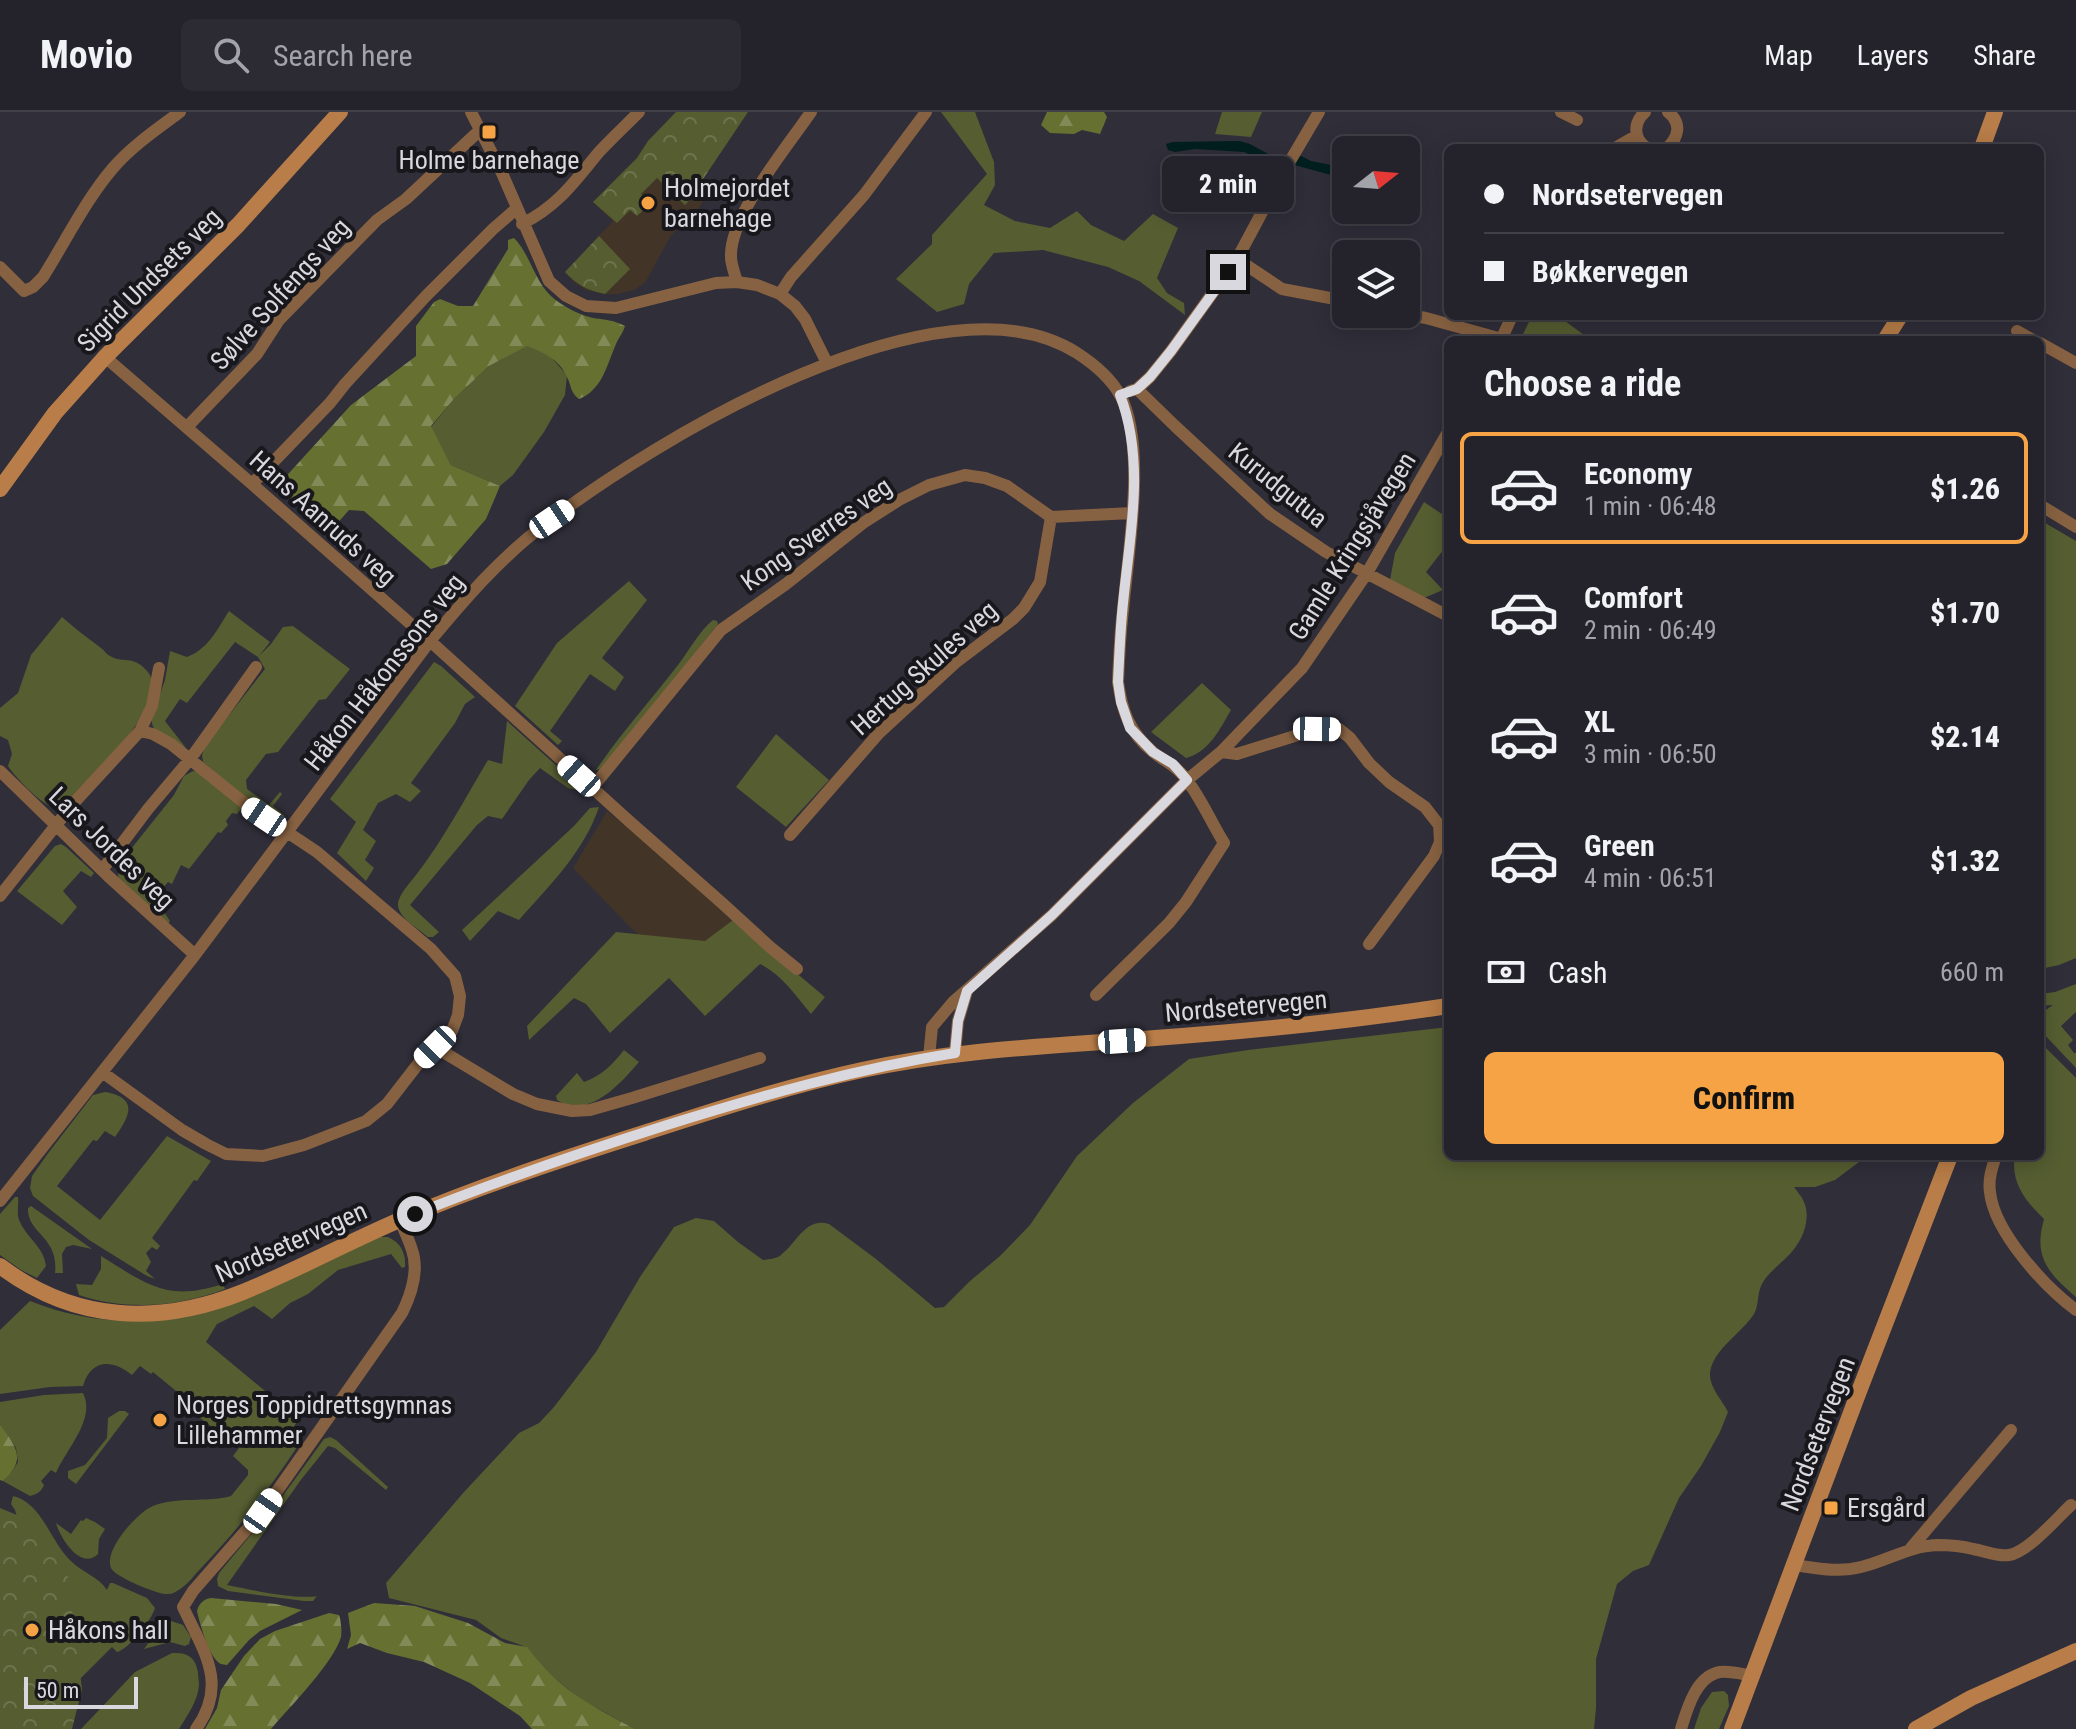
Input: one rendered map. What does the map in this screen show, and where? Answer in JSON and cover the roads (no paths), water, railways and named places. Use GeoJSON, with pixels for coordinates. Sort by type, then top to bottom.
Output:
{"type":"FeatureCollection","features":[{"type":"Feature","properties":{"kind":"main road","name":"Sigrid Undsets veg"},"geometry":{"type":"LineString","coordinates":[[0,489],[55,413],[105,357],[238,225],[340,112]]}},
{"type":"Feature","properties":{"kind":"main road"},"geometry":{"type":"LineString","coordinates":[[1983,144],[1995,112]]}},
{"type":"Feature","properties":{"kind":"main road","name":"Nordsetervegen"},"geometry":{"type":"LineString","coordinates":[[1,1266],[29,1286],[68,1303],[113,1313],[161,1313],[189,1309],[270,1281],[400,1220],[558,1160],[820,1080],[955,1053],[1232,1032],[1444,1007]]}},
{"type":"Feature","properties":{"kind":"main road","name":"Nordsetervegen"},"geometry":{"type":"LineString","coordinates":[[1732,1729],[1948,1160]]}},
{"type":"Feature","properties":{"kind":"main road"},"geometry":{"type":"LineString","coordinates":[[1916,1729],[1971,1698],[2076,1651]]}},
{"type":"Feature","properties":{"kind":"street"},"geometry":{"type":"LineString","coordinates":[[0,267],[24,291],[33,287],[43,277],[103,180],[136,146],[180,112]]}},
{"type":"Feature","properties":{"kind":"street"},"geometry":{"type":"LineString","coordinates":[[471,112],[502,173],[549,281],[566,296],[586,306],[622,307],[716,283],[757,285],[780,294],[795,306],[827,363]]}},
{"type":"Feature","properties":{"kind":"street"},"geometry":{"type":"LineString","coordinates":[[522,224],[549,209],[567,192],[602,149],[639,112]]}},
{"type":"Feature","properties":{"kind":"street"},"geometry":{"type":"LineString","coordinates":[[737,282],[731,256],[735,235],[749,203],[811,112]]}},
{"type":"Feature","properties":{"kind":"street"},"geometry":{"type":"LineString","coordinates":[[780,294],[791,277],[864,195],[926,112]]}},
{"type":"Feature","properties":{"kind":"street"},"geometry":{"type":"LineString","coordinates":[[1120,395],[1137,389],[1150,377],[1237,259],[1319,112]]}},
{"type":"Feature","properties":{"kind":"street"},"geometry":{"type":"LineString","coordinates":[[1561,112],[1577,120]]}},
{"type":"Feature","properties":{"kind":"street"},"geometry":{"type":"LineString","coordinates":[[1641,144],[1636,136],[1636,126],[1645,112]]}},
{"type":"Feature","properties":{"kind":"street"},"geometry":{"type":"LineString","coordinates":[[1668,112],[1677,123],[1678,133],[1671,144]]}},
{"type":"Feature","properties":{"kind":"street","name":"Sølve Solfengs veg"},"geometry":{"type":"LineString","coordinates":[[187,427],[257,354],[279,320],[377,220],[406,199],[480,130]]}},
{"type":"Feature","properties":{"kind":"street"},"geometry":{"type":"LineString","coordinates":[[1622,144],[1636,136]]}},
{"type":"Feature","properties":{"kind":"street"},"geometry":{"type":"LineString","coordinates":[[252,484],[426,296],[516,209]]}},
{"type":"Feature","properties":{"kind":"street"},"geometry":{"type":"LineString","coordinates":[[1237,259],[1282,289],[1332,298]]}},
{"type":"Feature","properties":{"kind":"street"},"geometry":{"type":"LineString","coordinates":[[1420,317],[1490,336]]}},
{"type":"Feature","properties":{"kind":"street","name":"Håkon Håkonssons veg"},"geometry":{"type":"LineString","coordinates":[[0,1201],[195,955],[430,641],[479,584],[552,519],[649,453],[714,416],[827,363],[941,332],[1003,329],[1060,342],[1103,373],[1120,395],[1133,444],[1132,513],[1118,682],[1121,702],[1130,728],[1187,780]]}},
{"type":"Feature","properties":{"kind":"street"},"geometry":{"type":"LineString","coordinates":[[2017,331],[2026,336]]}},
{"type":"Feature","properties":{"kind":"street"},"geometry":{"type":"LineString","coordinates":[[2044,345],[2076,363]]}},
{"type":"Feature","properties":{"kind":"street","name":"Hans Aanruds veg"},"geometry":{"type":"LineString","coordinates":[[105,357],[430,641],[797,969]]}},
{"type":"Feature","properties":{"kind":"street","name":"Kurudgutua"},"geometry":{"type":"LineString","coordinates":[[1137,389],[1270,514],[1326,552],[1444,614]]}},
{"type":"Feature","properties":{"kind":"street","name":"Gamle Kringsjåvegen"},"geometry":{"type":"LineString","coordinates":[[929,1057],[932,1027],[953,1002],[1052,915],[1187,780],[1221,752],[1302,668],[1367,573],[1444,439]]}},
{"type":"Feature","properties":{"kind":"street","name":"Kong Sverres veg"},"geometry":{"type":"LineString","coordinates":[[592,788],[721,630],[863,523],[899,500],[929,485],[965,475],[1007,486],[1051,517]]}},
{"type":"Feature","properties":{"kind":"street"},"geometry":{"type":"LineString","coordinates":[[2044,507],[2076,527]]}},
{"type":"Feature","properties":{"kind":"street"},"geometry":{"type":"LineString","coordinates":[[1051,517],[1132,513]]}},
{"type":"Feature","properties":{"kind":"street","name":"Hertug Skules veg"},"geometry":{"type":"LineString","coordinates":[[790,835],[879,733],[955,663],[1024,608],[1040,582],[1051,517]]}},
{"type":"Feature","properties":{"kind":"street"},"geometry":{"type":"LineString","coordinates":[[102,870],[191,758],[256,667]]}},
{"type":"Feature","properties":{"kind":"street"},"geometry":{"type":"LineString","coordinates":[[0,896],[72,805],[140,731],[152,706],[159,668]]}},
{"type":"Feature","properties":{"kind":"street"},"geometry":{"type":"LineString","coordinates":[[1221,752],[1237,754],[1317,729],[1339,729],[1379,773],[1425,807],[1439,825],[1440,842],[1434,856],[1369,944]]}},
{"type":"Feature","properties":{"kind":"street"},"geometry":{"type":"LineString","coordinates":[[102,1072],[206,1144],[226,1154],[263,1156],[304,1145],[366,1121],[387,1104],[418,1064],[452,1031],[458,1015],[460,996],[455,976],[431,949],[317,852],[248,806],[191,758],[153,734],[140,731]]}},
{"type":"Feature","properties":{"kind":"street","name":"Lars Jordes veg"},"geometry":{"type":"LineString","coordinates":[[0,771],[195,955]]}},
{"type":"Feature","properties":{"kind":"street"},"geometry":{"type":"LineString","coordinates":[[1096,995],[1169,923],[1224,843],[1187,780]]}},
{"type":"Feature","properties":{"kind":"street"},"geometry":{"type":"LineString","coordinates":[[955,1053],[958,1021],[967,991]]}},
{"type":"Feature","properties":{"kind":"street"},"geometry":{"type":"LineString","coordinates":[[435,1047],[513,1094],[537,1104],[572,1111],[609,1105],[760,1058]]}},
{"type":"Feature","properties":{"kind":"street"},"geometry":{"type":"LineString","coordinates":[[1995,1160],[1990,1173],[1990,1191],[1993,1207],[2004,1231],[2042,1282],[2076,1310]]}},
{"type":"Feature","properties":{"kind":"street"},"geometry":{"type":"LineString","coordinates":[[196,1729],[204,1718],[213,1683],[211,1670],[183,1607],[193,1591],[263,1511],[402,1313],[410,1298],[414,1260],[400,1220]]}},
{"type":"Feature","properties":{"kind":"street"},"geometry":{"type":"LineString","coordinates":[[1911,1548],[2011,1430]]}},
{"type":"Feature","properties":{"kind":"street"},"geometry":{"type":"LineString","coordinates":[[1794,1565],[1846,1570],[1860,1568],[1911,1548],[1937,1545],[2010,1555],[2035,1540],[2071,1505]]}},
{"type":"Feature","properties":{"kind":"street"},"geometry":{"type":"LineString","coordinates":[[1681,1729],[1693,1695],[1705,1681],[1723,1672],[1753,1676]]}},
{"type":"Feature","properties":{"kind":"place","name":"Holme barnehage"},"geometry":{"type":"Point","coordinates":[489,132]}},
{"type":"Feature","properties":{"kind":"place","name":"Holmejordet barnehage"},"geometry":{"type":"Point","coordinates":[648,203]}},
{"type":"Feature","properties":{"kind":"place","name":"Norges Toppidrettsgymnas Lillehammer"},"geometry":{"type":"Point","coordinates":[160,1420]}},
{"type":"Feature","properties":{"kind":"place","name":"Ersgård"},"geometry":{"type":"Point","coordinates":[1831,1508]}},
{"type":"Feature","properties":{"kind":"place","name":"Håkons hall"},"geometry":{"type":"Point","coordinates":[32,1630]}}]}
